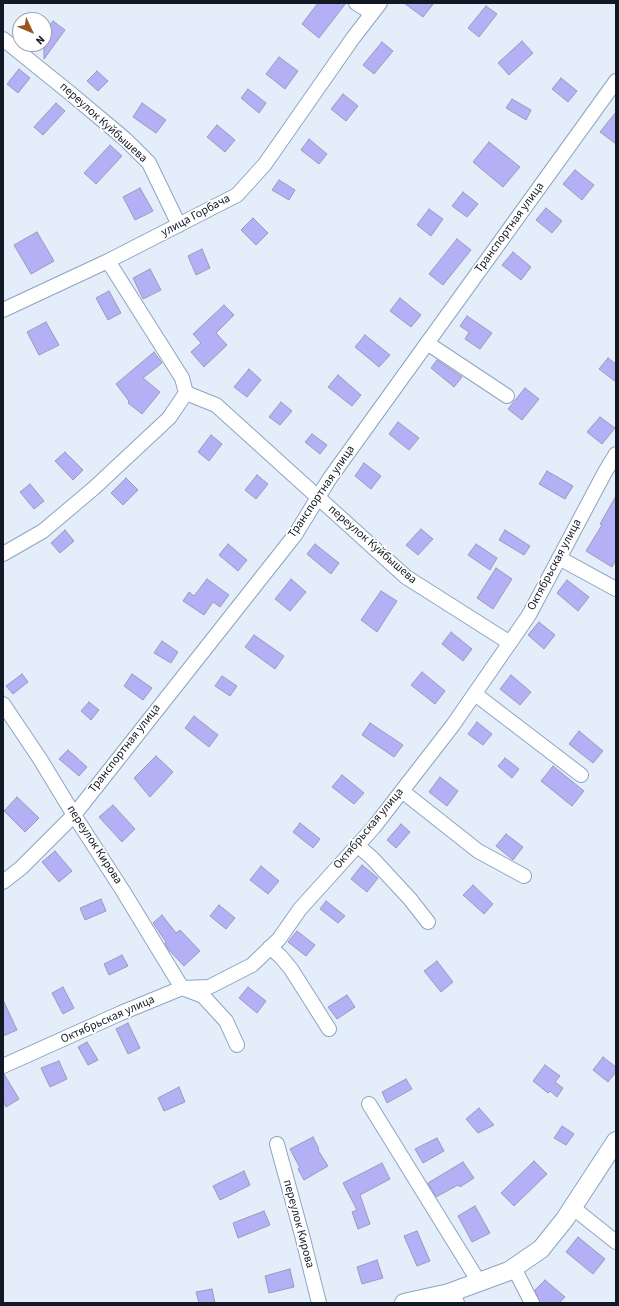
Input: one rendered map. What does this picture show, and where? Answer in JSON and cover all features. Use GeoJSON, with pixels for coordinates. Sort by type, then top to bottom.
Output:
{"type":"FeatureCollection","features":[{"type":"Feature","properties":{"kind":"main road"},"geometry":{"type":"LineString","coordinates":[[404,1303],[455,1297],[479,1282],[509,1271],[541,1249],[565,1219],[616,1141]]}},
{"type":"Feature","properties":{"kind":"street"},"geometry":{"type":"LineString","coordinates":[[356,3],[376,8]]}},
{"type":"Feature","properties":{"kind":"street","name":"улица Горбача"},"geometry":{"type":"LineString","coordinates":[[3,310],[108,261],[236,195],[260,169],[349,43],[376,8]]}},
{"type":"Feature","properties":{"kind":"street","name":"переулок Куйбышева"},"geometry":{"type":"LineString","coordinates":[[3,39],[70,92],[125,139],[149,163],[179,225]]}},
{"type":"Feature","properties":{"kind":"street","name":"Транспортная улица"},"geometry":{"type":"LineString","coordinates":[[3,882],[21,868],[74,815],[295,535],[330,478],[616,81]]}},
{"type":"Feature","properties":{"kind":"street"},"geometry":{"type":"LineString","coordinates":[[3,554],[43,532],[94,488],[169,418],[186,393],[182,378],[108,261]]}},
{"type":"Feature","properties":{"kind":"street"},"geometry":{"type":"LineString","coordinates":[[427,343],[507,396]]}},
{"type":"Feature","properties":{"kind":"street","name":"переулок Куйбышева"},"geometry":{"type":"LineString","coordinates":[[186,393],[216,405],[406,578],[510,643]]}},
{"type":"Feature","properties":{"kind":"street","name":"Октябрьская улица"},"geometry":{"type":"LineString","coordinates":[[3,1066],[121,1013],[182,988],[208,987],[252,965],[279,939],[300,909],[374,827],[453,725],[475,694],[529,615],[616,454]]}},
{"type":"Feature","properties":{"kind":"street"},"geometry":{"type":"LineString","coordinates":[[559,558],[616,589]]}},
{"type":"Feature","properties":{"kind":"street"},"geometry":{"type":"LineString","coordinates":[[475,694],[581,775]]}},
{"type":"Feature","properties":{"kind":"street","name":"переулок Кирова"},"geometry":{"type":"LineString","coordinates":[[3,704],[40,759],[74,815],[123,890],[182,988]]}},
{"type":"Feature","properties":{"kind":"street"},"geometry":{"type":"LineString","coordinates":[[402,791],[478,851],[524,876]]}},
{"type":"Feature","properties":{"kind":"street"},"geometry":{"type":"LineString","coordinates":[[357,845],[372,858],[410,898],[428,922]]}},
{"type":"Feature","properties":{"kind":"street"},"geometry":{"type":"LineString","coordinates":[[270,947],[291,969],[329,1029]]}},
{"type":"Feature","properties":{"kind":"street"},"geometry":{"type":"LineString","coordinates":[[182,988],[203,996],[226,1021],[236,1045]]}},
{"type":"Feature","properties":{"kind":"street"},"geometry":{"type":"LineString","coordinates":[[369,1104],[479,1282]]}},
{"type":"Feature","properties":{"kind":"street","name":"переулок Кирова"},"geometry":{"type":"LineString","coordinates":[[276,1144],[319,1303]]}},
{"type":"Feature","properties":{"kind":"street"},"geometry":{"type":"LineString","coordinates":[[572,1208],[616,1242]]}},
{"type":"Feature","properties":{"kind":"street"},"geometry":{"type":"LineString","coordinates":[[514,1268],[532,1303]]}},
{"type":"Feature","properties":{"kind":"building"},"geometry":{"type":"Polygon","coordinates":[[[318,3],[346,3],[319,38],[302,24],[318,3]]]}},
{"type":"Feature","properties":{"kind":"building"},"geometry":{"type":"Polygon","coordinates":[[[404,3],[434,3],[423,17],[404,3]]]}},
{"type":"Feature","properties":{"kind":"building"},"geometry":{"type":"Polygon","coordinates":[[[486,6],[497,14],[479,37],[468,28],[486,6]]]}},
{"type":"Feature","properties":{"kind":"building"},"geometry":{"type":"Polygon","coordinates":[[[53,21],[65,30],[52,48],[53,21]]]}},
{"type":"Feature","properties":{"kind":"building"},"geometry":{"type":"Polygon","coordinates":[[[522,41],[533,53],[509,75],[498,63],[522,41]]]}},
{"type":"Feature","properties":{"kind":"building"},"geometry":{"type":"Polygon","coordinates":[[[382,42],[393,51],[374,74],[363,65],[382,42]]]}},
{"type":"Feature","properties":{"kind":"building"},"geometry":{"type":"Polygon","coordinates":[[[44,52],[49,52],[44,59],[44,52]]]}},
{"type":"Feature","properties":{"kind":"building"},"geometry":{"type":"Polygon","coordinates":[[[279,57],[298,71],[285,89],[266,74],[279,57]]]}},
{"type":"Feature","properties":{"kind":"building"},"geometry":{"type":"Polygon","coordinates":[[[19,69],[30,78],[18,93],[7,84],[19,69]]]}},
{"type":"Feature","properties":{"kind":"building"},"geometry":{"type":"Polygon","coordinates":[[[97,71],[108,81],[98,91],[87,81],[97,71]]]}},
{"type":"Feature","properties":{"kind":"building"},"geometry":{"type":"Polygon","coordinates":[[[561,78],[577,91],[568,102],[552,89],[561,78]]]}},
{"type":"Feature","properties":{"kind":"building"},"geometry":{"type":"Polygon","coordinates":[[[248,89],[266,103],[259,113],[241,98],[248,89]]]}},
{"type":"Feature","properties":{"kind":"building"},"geometry":{"type":"Polygon","coordinates":[[[343,94],[358,106],[346,121],[331,109],[343,94]]]}},
{"type":"Feature","properties":{"kind":"building"},"geometry":{"type":"Polygon","coordinates":[[[512,99],[531,110],[526,120],[506,108],[512,99]]]}},
{"type":"Feature","properties":{"kind":"building"},"geometry":{"type":"Polygon","coordinates":[[[56,103],[65,111],[43,135],[34,127],[56,103]]]}},
{"type":"Feature","properties":{"kind":"building"},"geometry":{"type":"Polygon","coordinates":[[[142,103],[166,120],[156,133],[133,117],[142,103]]]}},
{"type":"Feature","properties":{"kind":"building"},"geometry":{"type":"Polygon","coordinates":[[[616,112],[616,144],[600,132],[616,112]]]}},
{"type":"Feature","properties":{"kind":"building"},"geometry":{"type":"Polygon","coordinates":[[[217,125],[235,140],[225,152],[207,137],[217,125]]]}},
{"type":"Feature","properties":{"kind":"building"},"geometry":{"type":"Polygon","coordinates":[[[309,139],[327,154],[319,164],[301,150],[309,139]]]}},
{"type":"Feature","properties":{"kind":"building"},"geometry":{"type":"Polygon","coordinates":[[[489,142],[520,167],[503,187],[473,162],[489,142]]]}},
{"type":"Feature","properties":{"kind":"building"},"geometry":{"type":"Polygon","coordinates":[[[110,145],[122,156],[96,184],[84,173],[110,145]]]}},
{"type":"Feature","properties":{"kind":"building"},"geometry":{"type":"Polygon","coordinates":[[[575,170],[594,185],[582,200],[563,184],[575,170]]]}},
{"type":"Feature","properties":{"kind":"building"},"geometry":{"type":"Polygon","coordinates":[[[279,180],[295,190],[289,200],[272,190],[279,180]]]}},
{"type":"Feature","properties":{"kind":"building"},"geometry":{"type":"Polygon","coordinates":[[[140,188],[153,211],[135,220],[123,197],[140,188]]]}},
{"type":"Feature","properties":{"kind":"building"},"geometry":{"type":"Polygon","coordinates":[[[463,192],[478,204],[467,217],[452,206],[463,192]]]}},
{"type":"Feature","properties":{"kind":"building"},"geometry":{"type":"Polygon","coordinates":[[[546,208],[562,221],[552,233],[536,220],[546,208]]]}},
{"type":"Feature","properties":{"kind":"building"},"geometry":{"type":"Polygon","coordinates":[[[429,209],[443,219],[431,236],[417,225],[429,209]]]}},
{"type":"Feature","properties":{"kind":"building"},"geometry":{"type":"Polygon","coordinates":[[[253,218],[268,233],[256,245],[241,230],[253,218]]]}},
{"type":"Feature","properties":{"kind":"building"},"geometry":{"type":"Polygon","coordinates":[[[37,232],[54,261],[31,274],[14,245],[37,232]]]}},
{"type":"Feature","properties":{"kind":"building"},"geometry":{"type":"Polygon","coordinates":[[[457,239],[471,250],[443,285],[429,274],[457,239]]]}},
{"type":"Feature","properties":{"kind":"building"},"geometry":{"type":"Polygon","coordinates":[[[202,249],[210,268],[196,275],[188,256],[202,249]]]}},
{"type":"Feature","properties":{"kind":"building"},"geometry":{"type":"Polygon","coordinates":[[[513,252],[531,267],[521,280],[502,265],[513,252]]]}},
{"type":"Feature","properties":{"kind":"building"},"geometry":{"type":"Polygon","coordinates":[[[150,269],[161,290],[143,299],[133,278],[150,269]]]}},
{"type":"Feature","properties":{"kind":"building"},"geometry":{"type":"Polygon","coordinates":[[[109,291],[121,313],[108,320],[96,298],[109,291]]]}},
{"type":"Feature","properties":{"kind":"building"},"geometry":{"type":"Polygon","coordinates":[[[400,298],[421,315],[411,327],[390,311],[400,298]]]}},
{"type":"Feature","properties":{"kind":"building"},"geometry":{"type":"Polygon","coordinates":[[[224,305],[234,315],[216,333],[227,345],[204,367],[191,352],[201,343],[193,334],[224,305]]]}},
{"type":"Feature","properties":{"kind":"building"},"geometry":{"type":"Polygon","coordinates":[[[467,316],[492,333],[480,349],[465,339],[469,332],[460,326],[467,316]]]}},
{"type":"Feature","properties":{"kind":"building"},"geometry":{"type":"Polygon","coordinates":[[[46,322],[59,345],[39,355],[27,332],[46,322]]]}},
{"type":"Feature","properties":{"kind":"building"},"geometry":{"type":"Polygon","coordinates":[[[365,335],[390,355],[379,367],[355,347],[365,335]]]}},
{"type":"Feature","properties":{"kind":"building"},"geometry":{"type":"Polygon","coordinates":[[[154,352],[162,363],[143,378],[160,392],[142,414],[128,403],[129,401],[116,384],[154,352]]]}},
{"type":"Feature","properties":{"kind":"building"},"geometry":{"type":"Polygon","coordinates":[[[608,358],[616,364],[616,382],[599,369],[608,358]]]}},
{"type":"Feature","properties":{"kind":"building"},"geometry":{"type":"Polygon","coordinates":[[[437,360],[462,377],[454,387],[431,368],[437,360]]]}},
{"type":"Feature","properties":{"kind":"building"},"geometry":{"type":"Polygon","coordinates":[[[249,369],[261,380],[247,397],[234,387],[249,369]]]}},
{"type":"Feature","properties":{"kind":"building"},"geometry":{"type":"Polygon","coordinates":[[[338,375],[361,395],[352,406],[328,387],[338,375]]]}},
{"type":"Feature","properties":{"kind":"building"},"geometry":{"type":"Polygon","coordinates":[[[525,388],[539,399],[522,420],[508,409],[525,388]]]}},
{"type":"Feature","properties":{"kind":"building"},"geometry":{"type":"Polygon","coordinates":[[[281,402],[292,411],[280,425],[269,417],[281,402]]]}},
{"type":"Feature","properties":{"kind":"building"},"geometry":{"type":"Polygon","coordinates":[[[600,417],[615,428],[602,444],[587,432],[600,417]]]}},
{"type":"Feature","properties":{"kind":"building"},"geometry":{"type":"Polygon","coordinates":[[[398,422],[419,438],[409,450],[389,434],[398,422]]]}},
{"type":"Feature","properties":{"kind":"building"},"geometry":{"type":"Polygon","coordinates":[[[312,434],[327,445],[320,454],[305,442],[312,434]]]}},
{"type":"Feature","properties":{"kind":"building"},"geometry":{"type":"Polygon","coordinates":[[[211,435],[222,444],[209,461],[198,452],[211,435]]]}},
{"type":"Feature","properties":{"kind":"building"},"geometry":{"type":"Polygon","coordinates":[[[65,452],[83,470],[73,480],[55,461],[65,452]]]}},
{"type":"Feature","properties":{"kind":"building"},"geometry":{"type":"Polygon","coordinates":[[[364,463],[381,476],[371,489],[355,476],[364,463]]]}},
{"type":"Feature","properties":{"kind":"building"},"geometry":{"type":"Polygon","coordinates":[[[547,471],[573,486],[565,499],[539,484],[547,471]]]}},
{"type":"Feature","properties":{"kind":"building"},"geometry":{"type":"Polygon","coordinates":[[[257,475],[268,484],[256,499],[245,490],[257,475]]]}},
{"type":"Feature","properties":{"kind":"building"},"geometry":{"type":"Polygon","coordinates":[[[126,478],[138,490],[123,505],[111,493],[126,478]]]}},
{"type":"Feature","properties":{"kind":"building"},"geometry":{"type":"Polygon","coordinates":[[[30,484],[44,501],[34,509],[20,492],[30,484]]]}},
{"type":"Feature","properties":{"kind":"building"},"geometry":{"type":"Polygon","coordinates":[[[616,496],[616,560],[612,567],[586,551],[602,525],[600,524],[616,496]]]}},
{"type":"Feature","properties":{"kind":"building"},"geometry":{"type":"Polygon","coordinates":[[[421,529],[433,539],[418,555],[406,545],[421,529]]]}},
{"type":"Feature","properties":{"kind":"building"},"geometry":{"type":"Polygon","coordinates":[[[65,530],[74,541],[60,553],[51,543],[65,530]]]}},
{"type":"Feature","properties":{"kind":"building"},"geometry":{"type":"Polygon","coordinates":[[[505,530],[530,546],[524,555],[499,540],[505,530]]]}},
{"type":"Feature","properties":{"kind":"building"},"geometry":{"type":"Polygon","coordinates":[[[228,544],[247,560],[238,571],[219,555],[228,544]]]}},
{"type":"Feature","properties":{"kind":"building"},"geometry":{"type":"Polygon","coordinates":[[[315,544],[339,563],[331,574],[307,554],[315,544]]]}},
{"type":"Feature","properties":{"kind":"building"},"geometry":{"type":"Polygon","coordinates":[[[476,544],[497,558],[490,570],[468,555],[476,544]]]}},
{"type":"Feature","properties":{"kind":"building"},"geometry":{"type":"Polygon","coordinates":[[[496,568],[512,579],[493,609],[477,598],[496,568]]]}},
{"type":"Feature","properties":{"kind":"building"},"geometry":{"type":"Polygon","coordinates":[[[207,579],[229,595],[220,607],[213,602],[204,615],[183,601],[189,592],[194,596],[207,579]]]}},
{"type":"Feature","properties":{"kind":"building"},"geometry":{"type":"Polygon","coordinates":[[[291,579],[306,592],[290,611],[275,599],[291,579]]]}},
{"type":"Feature","properties":{"kind":"building"},"geometry":{"type":"Polygon","coordinates":[[[567,580],[589,597],[578,611],[557,593],[567,580]]]}},
{"type":"Feature","properties":{"kind":"building"},"geometry":{"type":"Polygon","coordinates":[[[381,591],[397,601],[377,632],[361,620],[381,591]]]}},
{"type":"Feature","properties":{"kind":"building"},"geometry":{"type":"Polygon","coordinates":[[[539,622],[555,635],[544,649],[528,635],[539,622]]]}},
{"type":"Feature","properties":{"kind":"building"},"geometry":{"type":"Polygon","coordinates":[[[451,632],[472,649],[463,661],[442,644],[451,632]]]}},
{"type":"Feature","properties":{"kind":"building"},"geometry":{"type":"Polygon","coordinates":[[[254,635],[284,656],[275,669],[245,647],[254,635]]]}},
{"type":"Feature","properties":{"kind":"building"},"geometry":{"type":"Polygon","coordinates":[[[162,641],[178,652],[171,663],[154,653],[162,641]]]}},
{"type":"Feature","properties":{"kind":"building"},"geometry":{"type":"Polygon","coordinates":[[[422,672],[445,691],[435,704],[411,685],[422,672]]]}},
{"type":"Feature","properties":{"kind":"building"},"geometry":{"type":"Polygon","coordinates":[[[22,674],[28,682],[13,694],[6,686],[22,674]]]}},
{"type":"Feature","properties":{"kind":"building"},"geometry":{"type":"Polygon","coordinates":[[[132,674],[152,688],[143,700],[124,686],[132,674]]]}},
{"type":"Feature","properties":{"kind":"building"},"geometry":{"type":"Polygon","coordinates":[[[511,675],[531,692],[520,705],[500,689],[511,675]]]}},
{"type":"Feature","properties":{"kind":"building"},"geometry":{"type":"Polygon","coordinates":[[[222,676],[237,686],[230,696],[215,686],[222,676]]]}},
{"type":"Feature","properties":{"kind":"building"},"geometry":{"type":"Polygon","coordinates":[[[89,702],[99,710],[91,720],[81,711],[89,702]]]}},
{"type":"Feature","properties":{"kind":"building"},"geometry":{"type":"Polygon","coordinates":[[[194,716],[218,735],[209,747],[185,728],[194,716]]]}},
{"type":"Feature","properties":{"kind":"building"},"geometry":{"type":"Polygon","coordinates":[[[477,722],[492,734],[483,745],[468,734],[477,722]]]}},
{"type":"Feature","properties":{"kind":"building"},"geometry":{"type":"Polygon","coordinates":[[[370,723],[403,745],[394,757],[362,735],[370,723]]]}},
{"type":"Feature","properties":{"kind":"building"},"geometry":{"type":"Polygon","coordinates":[[[579,731],[603,751],[593,763],[569,744],[579,731]]]}},
{"type":"Feature","properties":{"kind":"building"},"geometry":{"type":"Polygon","coordinates":[[[68,750],[87,767],[79,776],[59,759],[68,750]]]}},
{"type":"Feature","properties":{"kind":"building"},"geometry":{"type":"Polygon","coordinates":[[[156,756],[173,772],[150,797],[134,778],[156,756]]]}},
{"type":"Feature","properties":{"kind":"building"},"geometry":{"type":"Polygon","coordinates":[[[505,758],[519,769],[512,778],[498,766],[505,758]]]}},
{"type":"Feature","properties":{"kind":"building"},"geometry":{"type":"Polygon","coordinates":[[[553,766],[584,791],[572,806],[541,781],[553,766]]]}},
{"type":"Feature","properties":{"kind":"building"},"geometry":{"type":"Polygon","coordinates":[[[342,775],[364,793],[354,804],[332,787],[342,775]]]}},
{"type":"Feature","properties":{"kind":"building"},"geometry":{"type":"Polygon","coordinates":[[[440,777],[458,791],[447,806],[429,792],[440,777]]]}},
{"type":"Feature","properties":{"kind":"building"},"geometry":{"type":"Polygon","coordinates":[[[17,797],[39,818],[25,832],[4,811],[17,797]]]}},
{"type":"Feature","properties":{"kind":"building"},"geometry":{"type":"Polygon","coordinates":[[[113,805],[135,829],[122,842],[99,817],[113,805]]]}},
{"type":"Feature","properties":{"kind":"building"},"geometry":{"type":"Polygon","coordinates":[[[300,823],[320,839],[313,848],[293,832],[300,823]]]}},
{"type":"Feature","properties":{"kind":"building"},"geometry":{"type":"Polygon","coordinates":[[[401,824],[410,832],[396,848],[387,840],[401,824]]]}},
{"type":"Feature","properties":{"kind":"building"},"geometry":{"type":"Polygon","coordinates":[[[506,834],[523,847],[513,860],[496,846],[506,834]]]}},
{"type":"Feature","properties":{"kind":"building"},"geometry":{"type":"Polygon","coordinates":[[[55,851],[72,871],[59,882],[42,862],[55,851]]]}},
{"type":"Feature","properties":{"kind":"building"},"geometry":{"type":"Polygon","coordinates":[[[362,865],[378,878],[367,892],[351,879],[362,865]]]}},
{"type":"Feature","properties":{"kind":"building"},"geometry":{"type":"Polygon","coordinates":[[[261,866],[279,881],[268,894],[250,880],[261,866]]]}},
{"type":"Feature","properties":{"kind":"building"},"geometry":{"type":"Polygon","coordinates":[[[473,885],[493,904],[484,914],[463,895],[473,885]]]}},
{"type":"Feature","properties":{"kind":"building"},"geometry":{"type":"Polygon","coordinates":[[[101,899],[106,911],[85,920],[80,908],[101,899]]]}},
{"type":"Feature","properties":{"kind":"building"},"geometry":{"type":"Polygon","coordinates":[[[326,901],[345,916],[338,923],[320,909],[326,901]]]}},
{"type":"Feature","properties":{"kind":"building"},"geometry":{"type":"Polygon","coordinates":[[[219,905],[235,918],[226,929],[210,916],[219,905]]]}},
{"type":"Feature","properties":{"kind":"building"},"geometry":{"type":"Polygon","coordinates":[[[162,915],[176,933],[180,930],[200,951],[184,966],[168,949],[165,943],[166,942],[153,923],[162,915]]]}},
{"type":"Feature","properties":{"kind":"building"},"geometry":{"type":"Polygon","coordinates":[[[297,931],[315,945],[306,956],[288,942],[297,931]]]}},
{"type":"Feature","properties":{"kind":"building"},"geometry":{"type":"Polygon","coordinates":[[[122,955],[128,966],[109,975],[104,964],[122,955]]]}},
{"type":"Feature","properties":{"kind":"building"},"geometry":{"type":"Polygon","coordinates":[[[437,961],[453,982],[441,992],[424,971],[437,961]]]}},
{"type":"Feature","properties":{"kind":"building"},"geometry":{"type":"Polygon","coordinates":[[[63,987],[74,1008],[63,1014],[52,993],[63,987]]]}},
{"type":"Feature","properties":{"kind":"building"},"geometry":{"type":"Polygon","coordinates":[[[248,987],[266,1001],[257,1013],[239,998],[248,987]]]}},
{"type":"Feature","properties":{"kind":"building"},"geometry":{"type":"Polygon","coordinates":[[[347,995],[355,1007],[337,1019],[328,1007],[347,995]]]}},
{"type":"Feature","properties":{"kind":"building"},"geometry":{"type":"Polygon","coordinates":[[[3,1000],[17,1030],[3,1036],[3,1000]]]}},
{"type":"Feature","properties":{"kind":"building"},"geometry":{"type":"Polygon","coordinates":[[[128,1023],[140,1048],[128,1054],[116,1029],[128,1023]]]}},
{"type":"Feature","properties":{"kind":"building"},"geometry":{"type":"Polygon","coordinates":[[[87,1042],[98,1060],[88,1065],[78,1047],[87,1042]]]}},
{"type":"Feature","properties":{"kind":"building"},"geometry":{"type":"Polygon","coordinates":[[[603,1057],[616,1067],[616,1072],[608,1082],[593,1070],[603,1057]]]}},
{"type":"Feature","properties":{"kind":"building"},"geometry":{"type":"Polygon","coordinates":[[[59,1061],[67,1079],[50,1087],[41,1068],[59,1061]]]}},
{"type":"Feature","properties":{"kind":"building"},"geometry":{"type":"Polygon","coordinates":[[[545,1065],[560,1076],[555,1082],[563,1088],[557,1097],[550,1091],[548,1093],[533,1081],[545,1065]]]}},
{"type":"Feature","properties":{"kind":"building"},"geometry":{"type":"Polygon","coordinates":[[[3,1074],[19,1099],[6,1107],[3,1101],[3,1074]]]}},
{"type":"Feature","properties":{"kind":"building"},"geometry":{"type":"Polygon","coordinates":[[[406,1079],[412,1089],[387,1103],[382,1092],[406,1079]]]}},
{"type":"Feature","properties":{"kind":"building"},"geometry":{"type":"Polygon","coordinates":[[[179,1087],[185,1102],[164,1111],[158,1098],[179,1087]]]}},
{"type":"Feature","properties":{"kind":"building"},"geometry":{"type":"Polygon","coordinates":[[[479,1108],[494,1125],[478,1133],[466,1119],[479,1108]]]}},
{"type":"Feature","properties":{"kind":"building"},"geometry":{"type":"Polygon","coordinates":[[[562,1126],[574,1134],[566,1145],[554,1138],[562,1126]]]}},
{"type":"Feature","properties":{"kind":"building"},"geometry":{"type":"Polygon","coordinates":[[[313,1137],[319,1149],[318,1150],[328,1166],[304,1180],[298,1169],[300,1168],[290,1149],[313,1137]]]}},
{"type":"Feature","properties":{"kind":"building"},"geometry":{"type":"Polygon","coordinates":[[[437,1138],[444,1151],[423,1163],[415,1149],[437,1138]]]}},
{"type":"Feature","properties":{"kind":"building"},"geometry":{"type":"Polygon","coordinates":[[[534,1161],[547,1174],[514,1206],[501,1193],[534,1161]]]}},
{"type":"Feature","properties":{"kind":"building"},"geometry":{"type":"Polygon","coordinates":[[[463,1162],[474,1178],[460,1187],[458,1185],[436,1197],[428,1183],[463,1162]]]}},
{"type":"Feature","properties":{"kind":"building"},"geometry":{"type":"Polygon","coordinates":[[[382,1163],[390,1179],[360,1195],[370,1224],[358,1229],[352,1212],[357,1210],[343,1183],[382,1163]]]}},
{"type":"Feature","properties":{"kind":"building"},"geometry":{"type":"Polygon","coordinates":[[[244,1171],[250,1185],[220,1200],[213,1186],[244,1171]]]}},
{"type":"Feature","properties":{"kind":"building"},"geometry":{"type":"Polygon","coordinates":[[[475,1206],[490,1233],[472,1242],[458,1216],[475,1206]]]}},
{"type":"Feature","properties":{"kind":"building"},"geometry":{"type":"Polygon","coordinates":[[[264,1211],[270,1225],[238,1238],[233,1223],[264,1211]]]}},
{"type":"Feature","properties":{"kind":"building"},"geometry":{"type":"Polygon","coordinates":[[[417,1231],[430,1261],[417,1266],[404,1236],[417,1231]]]}},
{"type":"Feature","properties":{"kind":"building"},"geometry":{"type":"Polygon","coordinates":[[[578,1237],[605,1259],[593,1274],[566,1252],[578,1237]]]}},
{"type":"Feature","properties":{"kind":"building"},"geometry":{"type":"Polygon","coordinates":[[[377,1260],[383,1278],[362,1284],[357,1267],[377,1260]]]}},
{"type":"Feature","properties":{"kind":"building"},"geometry":{"type":"Polygon","coordinates":[[[290,1269],[294,1287],[269,1293],[265,1276],[290,1269]]]}},
{"type":"Feature","properties":{"kind":"building"},"geometry":{"type":"Polygon","coordinates":[[[545,1280],[565,1297],[559,1303],[540,1303],[535,1290],[545,1280]]]}},
{"type":"Feature","properties":{"kind":"building"},"geometry":{"type":"Polygon","coordinates":[[[212,1289],[215,1303],[199,1303],[196,1292],[212,1289]]]}}]}
